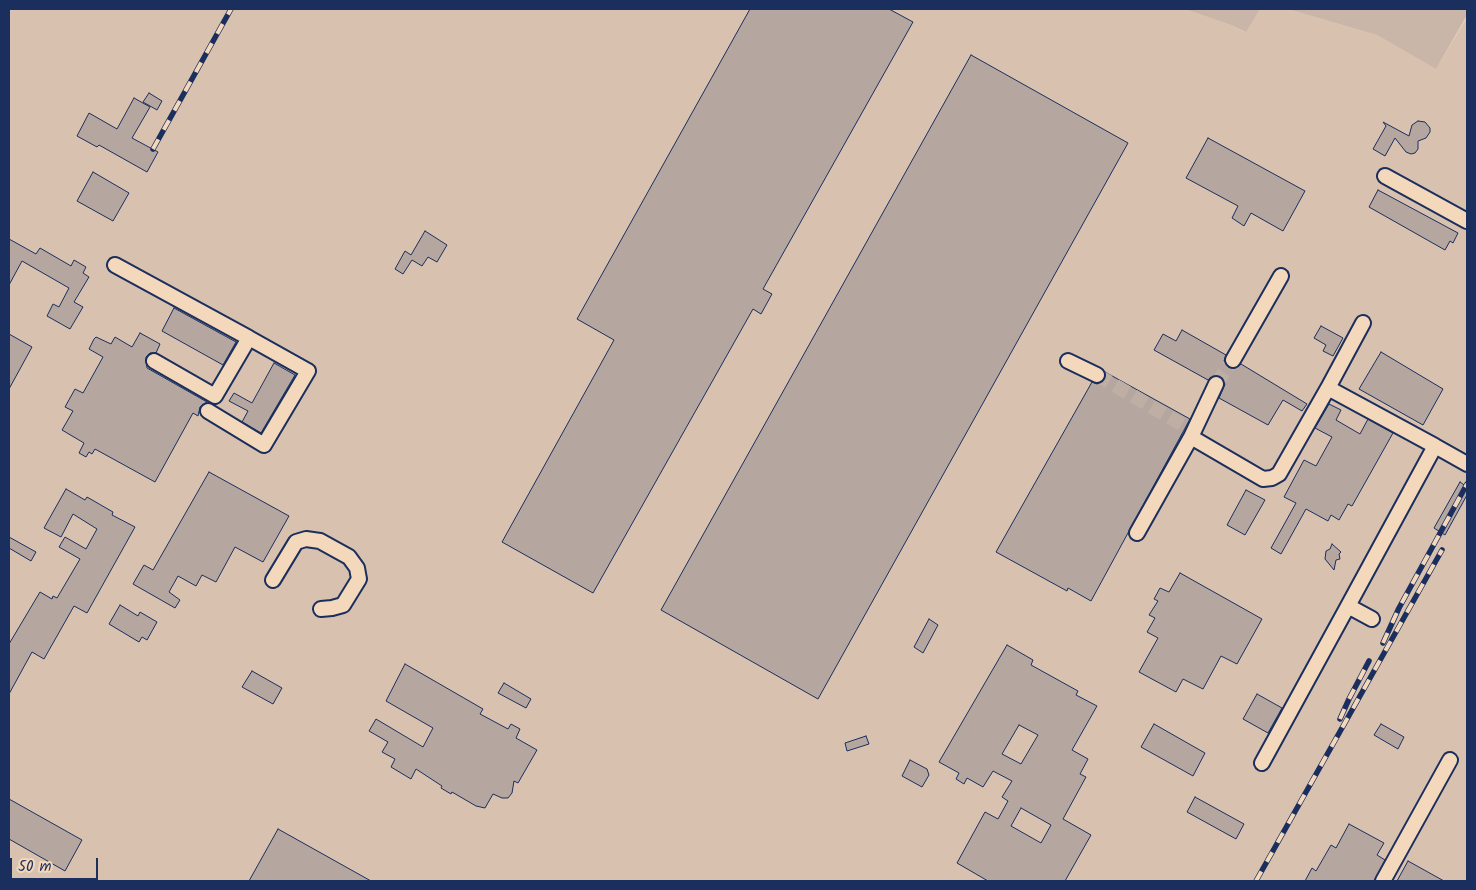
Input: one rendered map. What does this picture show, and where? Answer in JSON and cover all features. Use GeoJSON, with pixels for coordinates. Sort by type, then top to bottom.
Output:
{"type":"FeatureCollection","features":[{"type":"Feature","properties":{"kind":"lane"},"geometry":{"type":"LineString","coordinates":[[1385,176],[1467,221]]}},
{"type":"Feature","properties":{"kind":"lane"},"geometry":{"type":"LineString","coordinates":[[115,265],[308,371],[264,445],[208,412]]}},
{"type":"Feature","properties":{"kind":"lane"},"geometry":{"type":"LineString","coordinates":[[1233,360],[1281,276]]}},
{"type":"Feature","properties":{"kind":"lane"},"geometry":{"type":"LineString","coordinates":[[1191,432],[1263,478],[1272,478],[1279,474],[1363,323]]}},
{"type":"Feature","properties":{"kind":"lane"},"geometry":{"type":"LineString","coordinates":[[154,361],[216,396],[249,338]]}},
{"type":"Feature","properties":{"kind":"lane"},"geometry":{"type":"LineString","coordinates":[[1068,361],[1097,375]]}},
{"type":"Feature","properties":{"kind":"lane"},"geometry":{"type":"LineString","coordinates":[[1138,533],[1216,384]]}},
{"type":"Feature","properties":{"kind":"lane"},"geometry":{"type":"LineString","coordinates":[[1328,388],[1467,464]]}},
{"type":"Feature","properties":{"kind":"lane"},"geometry":{"type":"LineString","coordinates":[[1262,764],[1435,446]]}},
{"type":"Feature","properties":{"kind":"lane"},"geometry":{"type":"LineString","coordinates":[[273,580],[296,542],[306,539],[320,541],[349,557],[356,568],[359,579],[343,605],[321,609]]}},
{"type":"Feature","properties":{"kind":"lane"},"geometry":{"type":"LineString","coordinates":[[1348,606],[1372,619]]}},
{"type":"Feature","properties":{"kind":"lane"},"geometry":{"type":"LineString","coordinates":[[1383,881],[1450,760]]}},
{"type":"Feature","properties":{"kind":"shaded area"},"geometry":{"type":"Polygon","coordinates":[[[9,9],[1185,9],[1231,25],[1245,32],[1260,9],[1288,9],[1377,35],[1436,69],[1467,18],[1467,881],[9,881],[9,9]]]}},
{"type":"Feature","properties":{"kind":"shaded area"},"geometry":{"type":"Polygon","coordinates":[[[1185,9],[1260,9],[1246,32],[1185,9]]]}},
{"type":"Feature","properties":{"kind":"shaded area"},"geometry":{"type":"Polygon","coordinates":[[[1288,9],[1467,9],[1467,15],[1436,69],[1377,35],[1288,9]]]}},
{"type":"Feature","properties":{"kind":"building"},"geometry":{"type":"Polygon","coordinates":[[[750,9],[889,9],[913,22],[763,289],[772,294],[761,314],[753,309],[593,593],[502,542],[614,340],[577,319],[750,9]]]}},
{"type":"Feature","properties":{"kind":"building"},"geometry":{"type":"Polygon","coordinates":[[[971,55],[1128,143],[818,699],[661,610],[971,55]]]}},
{"type":"Feature","properties":{"kind":"building"},"geometry":{"type":"Polygon","coordinates":[[[149,93],[162,101],[157,110],[143,102],[149,93]]]}},
{"type":"Feature","properties":{"kind":"building"},"geometry":{"type":"Polygon","coordinates":[[[134,98],[150,107],[132,138],[158,152],[147,172],[99,145],[97,147],[77,136],[89,113],[117,129],[134,98]]]}},
{"type":"Feature","properties":{"kind":"building"},"geometry":{"type":"Polygon","coordinates":[[[1418,121],[1425,122],[1430,128],[1430,132],[1426,138],[1418,141],[1418,149],[1415,153],[1406,152],[1395,138],[1385,156],[1373,149],[1386,126],[1383,122],[1409,136],[1412,125],[1418,121]]]}},
{"type":"Feature","properties":{"kind":"building"},"geometry":{"type":"Polygon","coordinates":[[[1208,138],[1305,191],[1283,231],[1251,213],[1244,226],[1232,218],[1238,206],[1186,178],[1208,138]]]}},
{"type":"Feature","properties":{"kind":"building"},"geometry":{"type":"Polygon","coordinates":[[[93,172],[129,193],[113,221],[77,201],[93,172]]]}},
{"type":"Feature","properties":{"kind":"building"},"geometry":{"type":"Polygon","coordinates":[[[1378,190],[1458,233],[1453,243],[1450,241],[1445,250],[1369,207],[1378,190]]]}},
{"type":"Feature","properties":{"kind":"building"},"geometry":{"type":"Polygon","coordinates":[[[425,231],[447,245],[437,262],[428,257],[422,266],[412,260],[403,274],[395,269],[405,251],[411,255],[425,231]]]}},
{"type":"Feature","properties":{"kind":"building"},"geometry":{"type":"Polygon","coordinates":[[[9,239],[36,254],[40,248],[71,266],[74,260],[86,267],[83,273],[89,277],[74,302],[83,307],[70,329],[47,316],[53,304],[59,307],[69,288],[22,261],[9,285],[9,239]]]}},
{"type":"Feature","properties":{"kind":"building"},"geometry":{"type":"Polygon","coordinates":[[[174,308],[236,342],[223,365],[162,331],[174,308]]]}},
{"type":"Feature","properties":{"kind":"building"},"geometry":{"type":"Polygon","coordinates":[[[1321,326],[1343,338],[1333,356],[1323,351],[1326,345],[1314,338],[1321,326]]]}},
{"type":"Feature","properties":{"kind":"building"},"geometry":{"type":"Polygon","coordinates":[[[1182,330],[1226,355],[1224,361],[1228,367],[1234,369],[1241,364],[1307,404],[1302,411],[1283,400],[1268,425],[1219,398],[1225,384],[1220,376],[1215,375],[1208,380],[1154,350],[1163,334],[1176,341],[1182,330]]]}},
{"type":"Feature","properties":{"kind":"building"},"geometry":{"type":"Polygon","coordinates":[[[140,333],[160,344],[156,353],[150,353],[146,357],[147,368],[207,402],[200,407],[198,416],[193,413],[155,482],[95,449],[92,454],[89,452],[86,457],[79,453],[84,443],[62,430],[73,411],[65,407],[75,389],[83,393],[103,357],[89,349],[94,339],[96,337],[111,344],[115,337],[132,347],[140,333]]]}},
{"type":"Feature","properties":{"kind":"building"},"geometry":{"type":"Polygon","coordinates":[[[9,334],[32,347],[9,389],[9,334]]]}},
{"type":"Feature","properties":{"kind":"building"},"geometry":{"type":"Polygon","coordinates":[[[1381,352],[1443,389],[1423,425],[1359,389],[1381,352]]]}},
{"type":"Feature","properties":{"kind":"building"},"geometry":{"type":"Polygon","coordinates":[[[274,363],[295,375],[261,433],[242,422],[248,411],[229,401],[234,393],[252,403],[274,363]]]}},
{"type":"Feature","properties":{"kind":"building"},"geometry":{"type":"Polygon","coordinates":[[[1105,372],[1190,419],[1091,601],[1068,588],[1067,591],[996,552],[1092,382],[1097,384],[1102,382],[1105,378],[1105,372]]]}},
{"type":"Feature","properties":{"kind":"building"},"geometry":{"type":"Polygon","coordinates":[[[1329,404],[1341,410],[1336,420],[1360,434],[1368,419],[1393,433],[1352,506],[1348,504],[1339,520],[1331,515],[1328,521],[1306,509],[1281,554],[1271,548],[1296,503],[1284,497],[1304,460],[1316,466],[1332,437],[1315,428],[1329,404]]]}},
{"type":"Feature","properties":{"kind":"building"},"geometry":{"type":"Polygon","coordinates":[[[209,472],[289,516],[263,562],[235,547],[216,582],[202,575],[196,586],[178,576],[169,592],[180,600],[175,608],[133,584],[144,565],[153,570],[209,472]]]}},
{"type":"Feature","properties":{"kind":"building"},"geometry":{"type":"Polygon","coordinates":[[[1460,482],[1467,487],[1467,495],[1445,535],[1434,528],[1460,482]]]}},
{"type":"Feature","properties":{"kind":"building"},"geometry":{"type":"Polygon","coordinates":[[[66,489],[85,500],[87,497],[113,512],[112,515],[135,527],[87,613],[74,606],[44,659],[32,652],[9,694],[9,644],[40,592],[52,599],[53,596],[57,598],[80,559],[59,547],[65,537],[86,549],[97,529],[73,514],[61,537],[44,528],[66,489]]]}},
{"type":"Feature","properties":{"kind":"building"},"geometry":{"type":"Polygon","coordinates":[[[1246,490],[1265,500],[1245,535],[1227,525],[1246,490]]]}},
{"type":"Feature","properties":{"kind":"building"},"geometry":{"type":"Polygon","coordinates":[[[9,537],[36,552],[31,561],[9,548],[9,537]]]}},
{"type":"Feature","properties":{"kind":"building"},"geometry":{"type":"Polygon","coordinates":[[[1332,544],[1341,552],[1339,554],[1340,559],[1336,560],[1334,570],[1325,559],[1326,551],[1330,549],[1332,544]]]}},
{"type":"Feature","properties":{"kind":"building"},"geometry":{"type":"Polygon","coordinates":[[[1180,573],[1262,619],[1237,664],[1221,656],[1203,689],[1183,679],[1176,692],[1139,672],[1158,638],[1147,632],[1155,618],[1149,615],[1158,601],[1154,599],[1160,588],[1169,592],[1180,573]]]}},
{"type":"Feature","properties":{"kind":"building"},"geometry":{"type":"Polygon","coordinates":[[[120,605],[138,616],[140,612],[157,622],[147,640],[142,637],[139,642],[109,624],[120,605]]]}},
{"type":"Feature","properties":{"kind":"building"},"geometry":{"type":"Polygon","coordinates":[[[929,619],[938,625],[923,653],[914,647],[929,619]]]}},
{"type":"Feature","properties":{"kind":"building"},"geometry":{"type":"Polygon","coordinates":[[[1007,645],[1033,660],[1031,665],[1078,691],[1076,695],[1097,706],[1072,750],[1088,759],[1080,774],[1086,777],[1063,819],[1091,835],[1065,881],[988,881],[957,863],[985,812],[998,819],[1008,801],[1002,797],[1012,781],[993,771],[983,787],[967,778],[964,784],[956,779],[959,773],[939,762],[1007,645]],[[1019,725],[1002,754],[1021,764],[1038,735],[1019,725]],[[1021,808],[1011,826],[1041,843],[1051,825],[1021,808]]]}},
{"type":"Feature","properties":{"kind":"building"},"geometry":{"type":"Polygon","coordinates":[[[405,664],[483,709],[480,714],[508,729],[511,724],[520,729],[516,738],[537,750],[518,783],[514,781],[512,793],[508,798],[502,798],[493,794],[485,808],[476,806],[441,788],[442,786],[416,769],[411,779],[391,767],[395,759],[382,752],[388,742],[369,731],[376,719],[423,747],[433,728],[386,701],[405,664]]]}},
{"type":"Feature","properties":{"kind":"building"},"geometry":{"type":"Polygon","coordinates":[[[252,671],[282,688],[273,704],[242,687],[252,671]]]}},
{"type":"Feature","properties":{"kind":"building"},"geometry":{"type":"Polygon","coordinates":[[[504,683],[531,699],[526,708],[498,693],[504,683]]]}},
{"type":"Feature","properties":{"kind":"building"},"geometry":{"type":"Polygon","coordinates":[[[1257,694],[1282,708],[1268,733],[1243,719],[1257,694]]]}},
{"type":"Feature","properties":{"kind":"building"},"geometry":{"type":"Polygon","coordinates":[[[1154,724],[1205,753],[1193,776],[1141,747],[1154,724]]]}},
{"type":"Feature","properties":{"kind":"building"},"geometry":{"type":"Polygon","coordinates":[[[1381,724],[1404,737],[1398,749],[1374,735],[1381,724]]]}},
{"type":"Feature","properties":{"kind":"building"},"geometry":{"type":"Polygon","coordinates":[[[866,736],[869,744],[847,751],[845,743],[866,736]]]}},
{"type":"Feature","properties":{"kind":"building"},"geometry":{"type":"Polygon","coordinates":[[[910,760],[927,769],[929,775],[922,787],[902,776],[910,760]]]}},
{"type":"Feature","properties":{"kind":"building"},"geometry":{"type":"Polygon","coordinates":[[[1195,797],[1244,824],[1236,839],[1187,812],[1195,797]]]}},
{"type":"Feature","properties":{"kind":"building"},"geometry":{"type":"Polygon","coordinates":[[[9,799],[82,840],[65,871],[9,839],[9,799]]]}},
{"type":"Feature","properties":{"kind":"building"},"geometry":{"type":"Polygon","coordinates":[[[1349,824],[1384,843],[1377,855],[1385,860],[1374,881],[1305,881],[1312,868],[1316,871],[1331,845],[1336,848],[1349,824]]]}},
{"type":"Feature","properties":{"kind":"building"},"geometry":{"type":"Polygon","coordinates":[[[278,829],[371,881],[249,881],[278,829]]]}},
{"type":"Feature","properties":{"kind":"building"},"geometry":{"type":"Polygon","coordinates":[[[1408,861],[1444,881],[1397,881],[1408,861]]]}},
{"type":"Feature","properties":{"kind":"tunnel"},"geometry":{"type":"LineString","coordinates":[[1216,384],[1233,360]]}},
{"type":"Feature","properties":{"kind":"tunnel"},"geometry":{"type":"LineString","coordinates":[[1097,375],[1188,428]]}},
{"type":"Feature","properties":{"kind":"railway"},"geometry":{"type":"LineString","coordinates":[[153,149],[231,9]]}},
{"type":"Feature","properties":{"kind":"railway"},"geometry":{"type":"LineString","coordinates":[[1383,643],[1399,608],[1467,484]]}},
{"type":"Feature","properties":{"kind":"railway"},"geometry":{"type":"LineString","coordinates":[[1256,881],[1442,550]]}},
{"type":"Feature","properties":{"kind":"railway"},"geometry":{"type":"LineString","coordinates":[[1340,719],[1369,661]]}}]}
